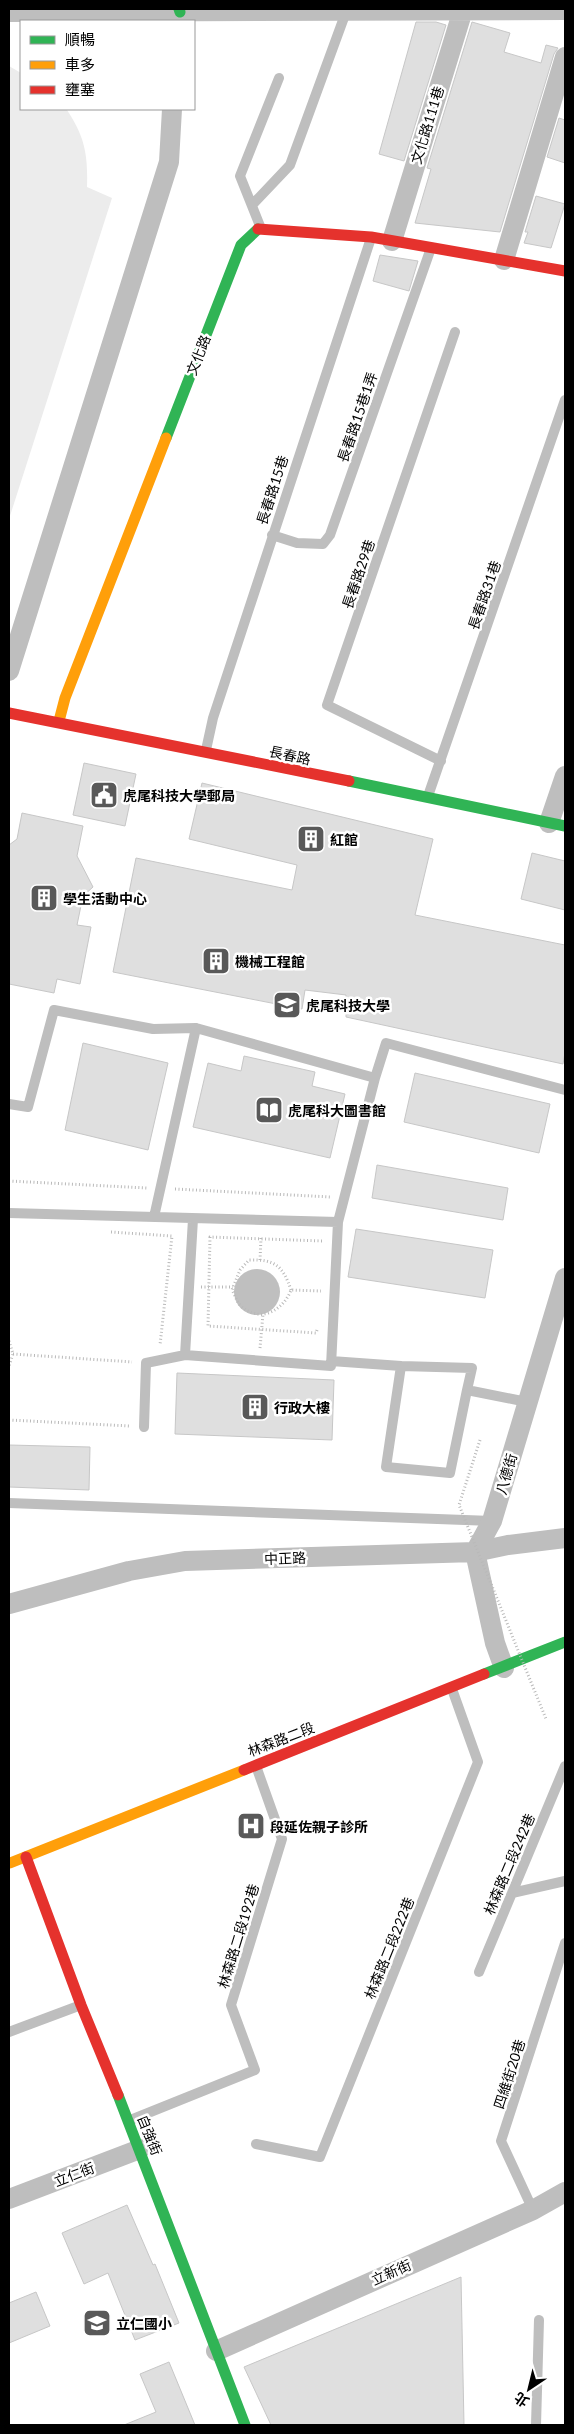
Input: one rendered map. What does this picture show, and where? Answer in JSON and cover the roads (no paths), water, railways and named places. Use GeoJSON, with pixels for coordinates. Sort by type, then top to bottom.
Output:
{"type":"FeatureCollection","features":[{"type":"Feature","properties":{"kind":"street","name":"文化路111巷"},"geometry":{"type":"LineString","coordinates":[[392,240],[463,10]]}},
{"type":"Feature","properties":{"kind":"street"},"geometry":{"type":"LineString","coordinates":[[9,12],[179,14],[565,10]]}},
{"type":"Feature","properties":{"kind":"street"},"geometry":{"type":"LineString","coordinates":[[504,260],[565,58]]}},
{"type":"Feature","properties":{"kind":"street"},"geometry":{"type":"LineString","coordinates":[[9,671],[168,162],[172,110]]}},
{"type":"Feature","properties":{"kind":"street"},"geometry":{"type":"LineString","coordinates":[[260,227],[371,236],[565,271]]}},
{"type":"Feature","properties":{"kind":"street","name":"文化路"},"geometry":{"type":"LineString","coordinates":[[59,721],[65,698],[241,245],[260,227]]}},
{"type":"Feature","properties":{"kind":"street","name":"長春路"},"geometry":{"type":"LineString","coordinates":[[9,713],[59,721],[427,799],[557,824]]}},
{"type":"Feature","properties":{"kind":"street"},"geometry":{"type":"LineString","coordinates":[[557,824],[565,776]]}},
{"type":"Feature","properties":{"kind":"street","name":"八德街"},"geometry":{"type":"LineString","coordinates":[[475,1552],[492,1521],[565,1278]]}},
{"type":"Feature","properties":{"kind":"street","name":"中正路"},"geometry":{"type":"LineString","coordinates":[[9,1604],[130,1571],[186,1561],[475,1552],[508,1545],[565,1538]]}},
{"type":"Feature","properties":{"kind":"street"},"geometry":{"type":"LineString","coordinates":[[475,1552],[495,1643],[504,1668]]}},
{"type":"Feature","properties":{"kind":"street","name":"林森路二段"},"geometry":{"type":"LineString","coordinates":[[9,1864],[504,1668],[565,1642]]}},
{"type":"Feature","properties":{"kind":"street","name":"自強街"},"geometry":{"type":"LineString","coordinates":[[26,1857],[81,2005],[140,2149],[245,2425]]}},
{"type":"Feature","properties":{"kind":"street","name":"立仁街"},"geometry":{"type":"LineString","coordinates":[[9,2199],[140,2149]]}},
{"type":"Feature","properties":{"kind":"street","name":"立新街"},"geometry":{"type":"LineString","coordinates":[[216,2351],[533,2210],[565,2192]]}},
{"type":"Feature","properties":{"kind":"lane"},"geometry":{"type":"LineString","coordinates":[[252,205],[290,165],[346,12]]}},
{"type":"Feature","properties":{"kind":"lane"},"geometry":{"type":"LineString","coordinates":[[260,227],[240,176],[280,78]]}},
{"type":"Feature","properties":{"kind":"lane","name":"長春路15巷"},"geometry":{"type":"LineString","coordinates":[[205,753],[213,718],[272,534],[371,236]]}},
{"type":"Feature","properties":{"kind":"lane","name":"長春路15巷1弄"},"geometry":{"type":"LineString","coordinates":[[272,534],[297,543],[323,544],[330,535],[431,247]]}},
{"type":"Feature","properties":{"kind":"lane","name":"長春路29巷"},"geometry":{"type":"LineString","coordinates":[[441,761],[327,704],[455,332]]}},
{"type":"Feature","properties":{"kind":"lane","name":"長春路31巷"},"geometry":{"type":"LineString","coordinates":[[427,799],[565,400]]}},
{"type":"Feature","properties":{"kind":"lane"},"geometry":{"type":"LineString","coordinates":[[9,1104],[28,1108],[54,1010],[153,1030],[196,1028],[375,1078]]}},
{"type":"Feature","properties":{"kind":"lane"},"geometry":{"type":"LineString","coordinates":[[154,1217],[196,1028]]}},
{"type":"Feature","properties":{"kind":"lane"},"geometry":{"type":"LineString","coordinates":[[144,1427],[146,1363],[185,1355],[330,1366],[338,1222],[375,1078],[386,1043],[565,1090]]}},
{"type":"Feature","properties":{"kind":"lane"},"geometry":{"type":"LineString","coordinates":[[9,1213],[338,1222]]}},
{"type":"Feature","properties":{"kind":"lane"},"geometry":{"type":"LineString","coordinates":[[185,1355],[194,1219]]}},
{"type":"Feature","properties":{"kind":"lane"},"geometry":{"type":"LineString","coordinates":[[330,1361],[472,1368],[450,1473],[386,1467],[401,1366]]}},
{"type":"Feature","properties":{"kind":"lane"},"geometry":{"type":"LineString","coordinates":[[467,1390],[527,1402]]}},
{"type":"Feature","properties":{"kind":"lane"},"geometry":{"type":"LineString","coordinates":[[9,1503],[492,1521]]}},
{"type":"Feature","properties":{"kind":"lane","name":"林森路二段222巷"},"geometry":{"type":"LineString","coordinates":[[256,2144],[320,2157],[478,1762],[452,1688]]}},
{"type":"Feature","properties":{"kind":"lane","name":"林森路二段192巷"},"geometry":{"type":"LineString","coordinates":[[128,2121],[255,2070],[231,2006],[282,1839],[256,1765]]}},
{"type":"Feature","properties":{"kind":"lane","name":"林森路二段242巷"},"geometry":{"type":"LineString","coordinates":[[479,1972],[565,1766]]}},
{"type":"Feature","properties":{"kind":"lane"},"geometry":{"type":"LineString","coordinates":[[512,1893],[565,1881]]}},
{"type":"Feature","properties":{"kind":"lane","name":"四維街20巷"},"geometry":{"type":"LineString","coordinates":[[533,2210],[501,2141],[565,1943]]}},
{"type":"Feature","properties":{"kind":"lane"},"geometry":{"type":"LineString","coordinates":[[9,2032],[81,2005]]}},
{"type":"Feature","properties":{"kind":"lane"},"geometry":{"type":"LineString","coordinates":[[536,2425],[539,2320]]}},
{"type":"Feature","properties":{"kind":"place","name":"虎尾科技大學郵局"},"geometry":{"type":"Point","coordinates":[104,795]}},
{"type":"Feature","properties":{"kind":"place","name":"紅館"},"geometry":{"type":"Point","coordinates":[311,839]}},
{"type":"Feature","properties":{"kind":"place","name":"學生活動中心"},"geometry":{"type":"Point","coordinates":[44,898]}},
{"type":"Feature","properties":{"kind":"place","name":"機械工程館"},"geometry":{"type":"Point","coordinates":[216,961]}},
{"type":"Feature","properties":{"kind":"place","name":"虎尾科技大學"},"geometry":{"type":"Point","coordinates":[287,1005]}},
{"type":"Feature","properties":{"kind":"place","name":"虎尾科大圖書館"},"geometry":{"type":"Point","coordinates":[269,1110]}},
{"type":"Feature","properties":{"kind":"place","name":"行政大樓"},"geometry":{"type":"Point","coordinates":[255,1407]}},
{"type":"Feature","properties":{"kind":"place","name":"段延佐親子診所"},"geometry":{"type":"Point","coordinates":[251,1826]}},
{"type":"Feature","properties":{"kind":"place","name":"立仁國小"},"geometry":{"type":"Point","coordinates":[97,2323]}}]}
